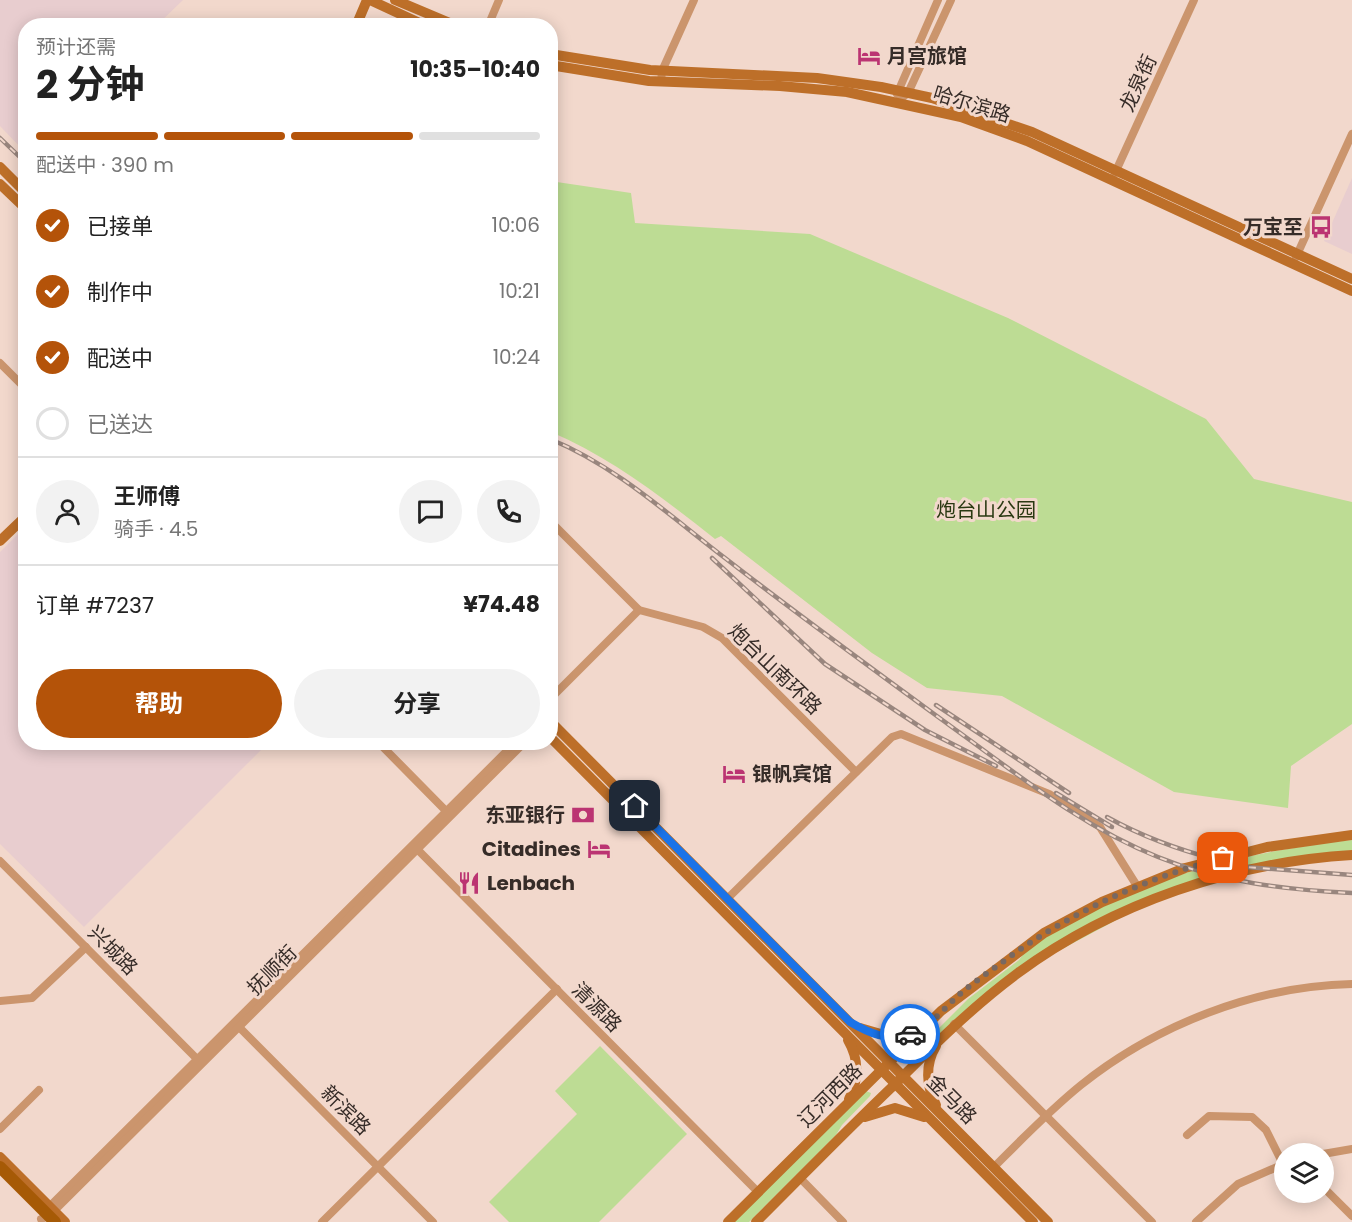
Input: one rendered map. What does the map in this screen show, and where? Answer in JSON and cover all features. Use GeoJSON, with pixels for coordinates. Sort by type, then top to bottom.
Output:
{"type":"FeatureCollection","features":[{"type":"Feature","properties":{"kind":"main road"},"geometry":{"type":"LineString","coordinates":[[360,18],[369,0],[408,18]]}},
{"type":"Feature","properties":{"kind":"main road"},"geometry":{"type":"LineString","coordinates":[[395,0],[438,18]]}},
{"type":"Feature","properties":{"kind":"main road","name":"哈尔滨路"},"geometry":{"type":"LineString","coordinates":[[558,56],[662,77]]}},
{"type":"Feature","properties":{"kind":"main road","name":"哈尔滨路"},"geometry":{"type":"LineString","coordinates":[[558,66],[662,77],[798,76],[897,96],[991,128],[1114,175]]}},
{"type":"Feature","properties":{"kind":"main road","name":"哈尔滨路"},"geometry":{"type":"LineString","coordinates":[[897,96],[908,93],[996,117],[1295,259],[1352,291]]}},
{"type":"Feature","properties":{"kind":"main road"},"geometry":{"type":"LineString","coordinates":[[0,167],[18,185]]}},
{"type":"Feature","properties":{"kind":"main road"},"geometry":{"type":"LineString","coordinates":[[0,184],[18,201]]}},
{"type":"Feature","properties":{"kind":"main road","name":"哈尔滨路"},"geometry":{"type":"LineString","coordinates":[[1295,259],[1352,279]]}},
{"type":"Feature","properties":{"kind":"main road"},"geometry":{"type":"LineString","coordinates":[[0,532],[18,515]]}},
{"type":"Feature","properties":{"kind":"main road"},"geometry":{"type":"LineString","coordinates":[[0,541],[18,524]]}},
{"type":"Feature","properties":{"kind":"main road","name":"金马路"},"geometry":{"type":"LineString","coordinates":[[558,729],[727,899],[846,1026]]}},
{"type":"Feature","properties":{"kind":"main road","name":"金马路"},"geometry":{"type":"LineString","coordinates":[[558,745],[899,1079],[1033,1222]]}},
{"type":"Feature","properties":{"kind":"main road","name":"辽河西路"},"geometry":{"type":"LineString","coordinates":[[729,1222],[927,1024],[964,991],[1044,933],[1137,886],[1185,868],[1236,854],[1308,840],[1352,835]]}},
{"type":"Feature","properties":{"kind":"main road","name":"辽河西路"},"geometry":{"type":"LineString","coordinates":[[756,1222],[954,1024],[1019,972],[1054,949],[1145,903],[1191,886],[1241,873],[1352,855]]}},
{"type":"Feature","properties":{"kind":"main road"},"geometry":{"type":"LineString","coordinates":[[843,1108],[855,1085],[857,1071],[846,1026],[891,1038],[915,1032],[927,1024]]}},
{"type":"Feature","properties":{"kind":"main road"},"geometry":{"type":"LineString","coordinates":[[939,1120],[929,1088],[928,1076],[931,1057],[941,1038]]}},
{"type":"Feature","properties":{"kind":"main road"},"geometry":{"type":"LineString","coordinates":[[906,1046],[919,1059]]}},
{"type":"Feature","properties":{"kind":"main road"},"geometry":{"type":"LineString","coordinates":[[857,1121],[882,1110],[895,1108],[939,1120]]}},
{"type":"Feature","properties":{"kind":"main road","name":"金马路"},"geometry":{"type":"LineString","coordinates":[[939,1120],[994,1167],[1048,1222]]}},
{"type":"Feature","properties":{"kind":"main road"},"geometry":{"type":"LineString","coordinates":[[0,1157],[47,1216]]}},
{"type":"Feature","properties":{"kind":"main road"},"geometry":{"type":"LineString","coordinates":[[0,1167],[47,1216]]}},
{"type":"Feature","properties":{"kind":"main road"},"geometry":{"type":"LineString","coordinates":[[0,1177],[47,1216],[65,1222]]}},
{"type":"Feature","properties":{"kind":"street"},"geometry":{"type":"LineString","coordinates":[[491,18],[499,0]]}},
{"type":"Feature","properties":{"kind":"street"},"geometry":{"type":"LineString","coordinates":[[662,77],[694,0]]}},
{"type":"Feature","properties":{"kind":"street"},"geometry":{"type":"LineString","coordinates":[[897,96],[938,0]]}},
{"type":"Feature","properties":{"kind":"street"},"geometry":{"type":"LineString","coordinates":[[908,93],[951,0]]}},
{"type":"Feature","properties":{"kind":"street","name":"龙泉街"},"geometry":{"type":"LineString","coordinates":[[1114,175],[1194,0]]}},
{"type":"Feature","properties":{"kind":"street"},"geometry":{"type":"LineString","coordinates":[[1295,259],[1352,134]]}},
{"type":"Feature","properties":{"kind":"street"},"geometry":{"type":"LineString","coordinates":[[0,363],[18,381]]}},
{"type":"Feature","properties":{"kind":"street"},"geometry":{"type":"LineString","coordinates":[[558,529],[639,610],[558,691]]}},
{"type":"Feature","properties":{"kind":"street","name":"炮台山南环路"},"geometry":{"type":"LineString","coordinates":[[639,610],[703,627],[722,638],[856,772]]}},
{"type":"Feature","properties":{"kind":"street"},"geometry":{"type":"LineString","coordinates":[[727,899],[892,737],[901,734],[1049,794],[1100,828],[1137,886]]}},
{"type":"Feature","properties":{"kind":"street"},"geometry":{"type":"LineString","coordinates":[[386,750],[449,814]]}},
{"type":"Feature","properties":{"kind":"street","name":"抚顺街"},"geometry":{"type":"LineString","coordinates":[[449,814],[509,750]]}},
{"type":"Feature","properties":{"kind":"street","name":"抚顺街"},"geometry":{"type":"LineString","coordinates":[[47,1216],[415,847],[517,750]]}},
{"type":"Feature","properties":{"kind":"street","name":"清源路"},"geometry":{"type":"LineString","coordinates":[[415,847],[758,1192]]}},
{"type":"Feature","properties":{"kind":"street","name":"兴城路"},"geometry":{"type":"LineString","coordinates":[[0,861],[200,1061]]}},
{"type":"Feature","properties":{"kind":"street"},"geometry":{"type":"LineString","coordinates":[[0,1001],[32,998],[86,947]]}},
{"type":"Feature","properties":{"kind":"street"},"geometry":{"type":"LineString","coordinates":[[994,1167],[1082,1084],[1159,1036],[1204,1015],[1238,1003],[1294,990],[1352,984]]}},
{"type":"Feature","properties":{"kind":"street"},"geometry":{"type":"LineString","coordinates":[[322,1222],[557,989]]}},
{"type":"Feature","properties":{"kind":"street","name":"新滨路"},"geometry":{"type":"LineString","coordinates":[[237,1024],[434,1222]]}},
{"type":"Feature","properties":{"kind":"street"},"geometry":{"type":"LineString","coordinates":[[954,1024],[1152,1222]]}},
{"type":"Feature","properties":{"kind":"street"},"geometry":{"type":"LineString","coordinates":[[0,1129],[39,1090]]}},
{"type":"Feature","properties":{"kind":"street"},"geometry":{"type":"LineString","coordinates":[[1187,1135],[1209,1116],[1252,1117],[1266,1130],[1274,1145]]}},
{"type":"Feature","properties":{"kind":"street"},"geometry":{"type":"LineString","coordinates":[[1334,1152],[1352,1149]]}},
{"type":"Feature","properties":{"kind":"street"},"geometry":{"type":"LineString","coordinates":[[1196,1222],[1238,1184],[1274,1168]]}},
{"type":"Feature","properties":{"kind":"street"},"geometry":{"type":"LineString","coordinates":[[800,1178],[843,1222]]}},
{"type":"Feature","properties":{"kind":"street"},"geometry":{"type":"LineString","coordinates":[[1334,1198],[1352,1216]]}},
{"type":"Feature","properties":{"kind":"shaded area"},"geometry":{"type":"Polygon","coordinates":[[[0,0],[183,0],[164,18],[18,18],[18,145],[0,126],[0,0]]]}},
{"type":"Feature","properties":{"kind":"shaded area"},"geometry":{"type":"Polygon","coordinates":[[[1352,178],[1352,254],[1324,241],[1352,178]]]}},
{"type":"Feature","properties":{"kind":"shaded area"},"geometry":{"type":"Polygon","coordinates":[[[18,534],[18,750],[261,750],[84,927],[0,844],[0,552],[18,534]]]}},
{"type":"Feature","properties":{"kind":"green space","name":"炮台山公园"},"geometry":{"type":"Polygon","coordinates":[[[558,182],[631,193],[635,223],[810,234],[1008,318],[1206,419],[1254,479],[1352,502],[1352,724],[1291,766],[1288,808],[1174,792],[1002,696],[927,688],[872,653],[721,536],[715,539],[616,466],[558,435],[558,182]]]}},
{"type":"Feature","properties":{"kind":"green space"},"geometry":{"type":"Polygon","coordinates":[[[1352,840],[1352,850],[1184,884],[998,983],[919,1053],[915,1052],[968,999],[1019,960],[1025,952],[1061,928],[1099,907],[1139,889],[1223,863],[1309,845],[1352,840]]]}},
{"type":"Feature","properties":{"kind":"green space"},"geometry":{"type":"Polygon","coordinates":[[[600,1046],[687,1134],[599,1222],[509,1222],[489,1202],[577,1114],[555,1091],[600,1046]]]}},
{"type":"Feature","properties":{"kind":"green space"},"geometry":{"type":"Polygon","coordinates":[[[866,1091],[871,1093],[870,1096],[842,1125],[836,1135],[749,1222],[734,1222],[866,1091]]]}},
{"type":"Feature","properties":{"kind":"railway"},"geometry":{"type":"LineString","coordinates":[[0,138],[18,155]]}},
{"type":"Feature","properties":{"kind":"railway"},"geometry":{"type":"LineString","coordinates":[[558,443],[620,477],[811,623],[1004,765],[1053,800],[1104,831],[1158,857],[1205,873],[1278,887],[1352,893]]}},
{"type":"Feature","properties":{"kind":"railway"},"geometry":{"type":"LineString","coordinates":[[712,558],[825,664],[925,730],[996,766]]}},
{"type":"Feature","properties":{"kind":"railway"},"geometry":{"type":"LineString","coordinates":[[936,705],[1069,793]]}},
{"type":"Feature","properties":{"kind":"railway"},"geometry":{"type":"LineString","coordinates":[[1056,793],[1112,827]]}},
{"type":"Feature","properties":{"kind":"railway"},"geometry":{"type":"LineString","coordinates":[[1107,817],[1161,842],[1218,860]]}},
{"type":"Feature","properties":{"kind":"railway"},"geometry":{"type":"LineString","coordinates":[[1207,864],[1352,875]]}},
{"type":"Feature","properties":{"kind":"way so far"},"geometry":{"type":"LineString","coordinates":[[910,1034],[927,1024],[964,991],[1044,933],[1102,902],[1168,873],[1223,858]]}},
{"type":"Feature","properties":{"kind":"place","name":"月宫旅馆"},"geometry":{"type":"Point","coordinates":[869,56]}},
{"type":"Feature","properties":{"kind":"place","name":"万宝至"},"geometry":{"type":"Point","coordinates":[1321,227]}},
{"type":"Feature","properties":{"kind":"place","name":"银帆宾馆"},"geometry":{"type":"Point","coordinates":[734,774]}},
{"type":"Feature","properties":{"kind":"place","name":"东亚银行"},"geometry":{"type":"Point","coordinates":[583,815]}},
{"type":"Feature","properties":{"kind":"place","name":"Citadines"},"geometry":{"type":"Point","coordinates":[599,849]}},
{"type":"Feature","properties":{"kind":"place","name":"Lenbach"},"geometry":{"type":"Point","coordinates":[469,883]}},
{"type":"Feature","properties":{"kind":"route"},"geometry":{"type":"LineString","coordinates":[[635,806],[850,1022],[878,1036],[891,1038],[910,1034]]}}]}
